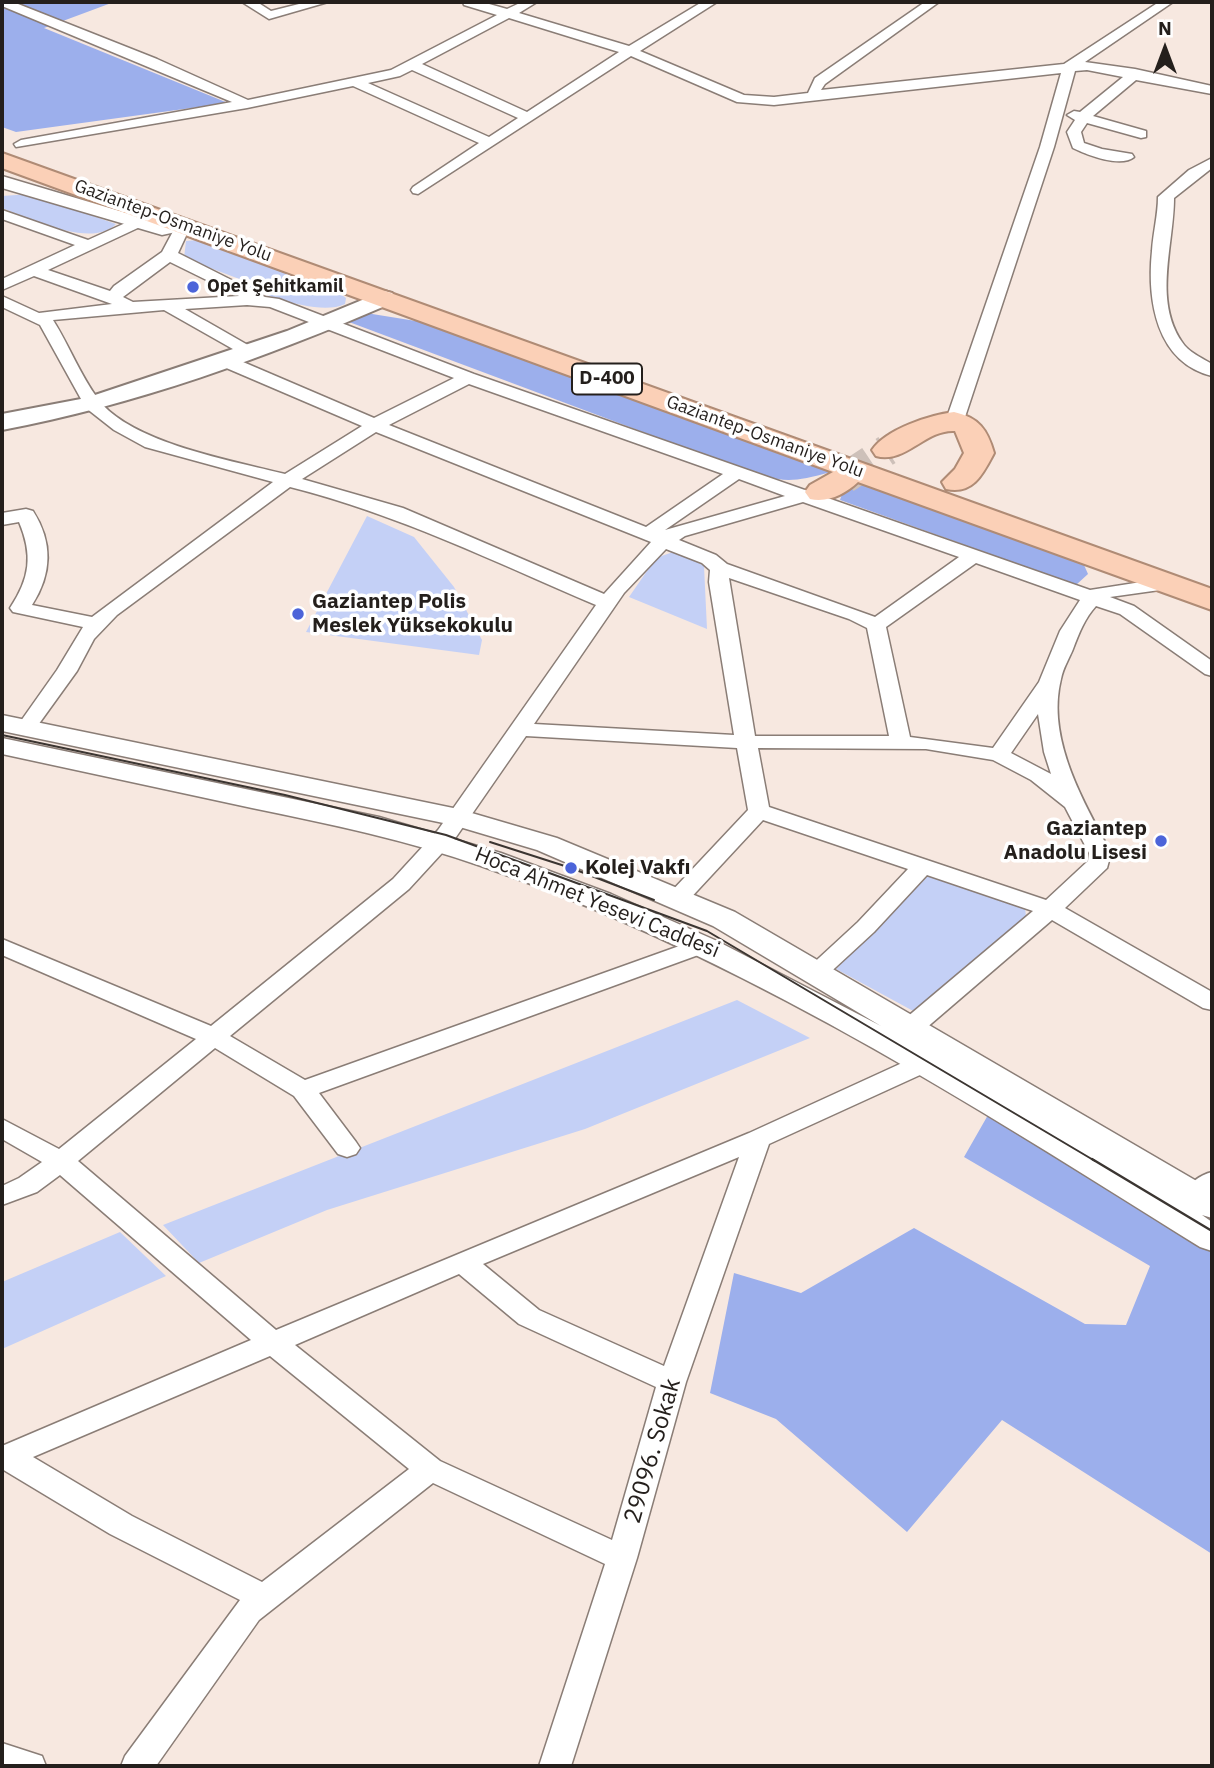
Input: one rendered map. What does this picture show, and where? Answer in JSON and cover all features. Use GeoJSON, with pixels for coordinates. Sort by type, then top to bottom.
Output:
{"type":"FeatureCollection","features":[{"type":"Feature","properties":{"kind":"highway","name":"Gaziantep-Osmaniye Yolu"},"geometry":{"type":"LineString","coordinates":[[8,147],[183,225],[1212,600]]}},
{"type":"Feature","properties":{"kind":"highway","name":"Gaziantep-Osmaniye Yolu"},"geometry":{"type":"LineString","coordinates":[[8,147],[1212,573]]}},
{"type":"Feature","properties":{"kind":"highway"},"geometry":{"type":"LineString","coordinates":[[887,450],[932,425],[955,420],[969,427],[979,453],[971,468],[957,482]]}},
{"type":"Feature","properties":{"kind":"main road"},"geometry":{"type":"LineString","coordinates":[[2,422],[92,404],[328,323],[384,298]]}},
{"type":"Feature","properties":{"kind":"street"},"geometry":{"type":"LineString","coordinates":[[2,2],[152,62],[247,104]]}},
{"type":"Feature","properties":{"kind":"street"},"geometry":{"type":"LineString","coordinates":[[248,2],[269,15],[322,2]]}},
{"type":"Feature","properties":{"kind":"street"},"geometry":{"type":"LineString","coordinates":[[469,2],[630,51],[742,99],[774,101],[817,94],[1087,66],[1135,73],[1212,90]]}},
{"type":"Feature","properties":{"kind":"street"},"geometry":{"type":"LineString","coordinates":[[8,147],[247,104],[395,73],[531,2]]}},
{"type":"Feature","properties":{"kind":"street"},"geometry":{"type":"LineString","coordinates":[[418,190],[630,51],[711,2]]}},
{"type":"Feature","properties":{"kind":"street"},"geometry":{"type":"LineString","coordinates":[[817,94],[814,91],[820,81],[933,2]]}},
{"type":"Feature","properties":{"kind":"street"},"geometry":{"type":"LineString","coordinates":[[955,420],[1057,111],[1069,67],[1167,2]]}},
{"type":"Feature","properties":{"kind":"street"},"geometry":{"type":"LineString","coordinates":[[413,65],[529,118]]}},
{"type":"Feature","properties":{"kind":"street"},"geometry":{"type":"LineString","coordinates":[[1127,157],[1099,154],[1078,145],[1074,132],[1084,117],[1135,73]]}},
{"type":"Feature","properties":{"kind":"street"},"geometry":{"type":"LineString","coordinates":[[355,82],[490,143]]}},
{"type":"Feature","properties":{"kind":"street"},"geometry":{"type":"LineString","coordinates":[[1057,111],[1141,134]]}},
{"type":"Feature","properties":{"kind":"street"},"geometry":{"type":"LineString","coordinates":[[1212,162],[1194,173],[1166,197],[1167,213],[1158,256],[1160,297],[1173,342],[1184,354],[1212,371]]}},
{"type":"Feature","properties":{"kind":"street"},"geometry":{"type":"LineString","coordinates":[[2,182],[162,229],[183,225]]}},
{"type":"Feature","properties":{"kind":"street"},"geometry":{"type":"LineString","coordinates":[[2,214],[89,245]]}},
{"type":"Feature","properties":{"kind":"street"},"geometry":{"type":"LineString","coordinates":[[2,285],[137,223]]}},
{"type":"Feature","properties":{"kind":"street"},"geometry":{"type":"LineString","coordinates":[[114,298],[120,289],[169,255],[183,225]]}},
{"type":"Feature","properties":{"kind":"street"},"geometry":{"type":"LineString","coordinates":[[169,255],[261,300]]}},
{"type":"Feature","properties":{"kind":"street"},"geometry":{"type":"LineString","coordinates":[[32,270],[114,298],[131,308]]}},
{"type":"Feature","properties":{"kind":"street"},"geometry":{"type":"LineString","coordinates":[[36,318],[76,311],[261,300],[274,302],[468,378],[736,473],[823,489],[972,557],[1096,596],[1127,610],[1212,670]]}},
{"type":"Feature","properties":{"kind":"street"},"geometry":{"type":"LineString","coordinates":[[2,301],[46,322],[92,404],[120,426],[151,443],[356,498],[396,512],[608,603]]}},
{"type":"Feature","properties":{"kind":"street"},"geometry":{"type":"LineString","coordinates":[[169,306],[247,352]]}},
{"type":"Feature","properties":{"kind":"street"},"geometry":{"type":"LineString","coordinates":[[223,360],[375,425],[709,559],[720,568],[856,615],[876,625]]}},
{"type":"Feature","properties":{"kind":"street"},"geometry":{"type":"LineString","coordinates":[[8,740],[67,671],[85,636],[110,611],[286,481],[375,425],[468,378]]}},
{"type":"Feature","properties":{"kind":"street"},"geometry":{"type":"LineString","coordinates":[[664,541],[654,528],[736,473]]}},
{"type":"Feature","properties":{"kind":"street"},"geometry":{"type":"LineString","coordinates":[[2,1196],[28,1185],[61,1161],[401,884],[449,830],[608,603],[652,550],[678,532],[823,489]]}},
{"type":"Feature","properties":{"kind":"street"},"geometry":{"type":"LineString","coordinates":[[2,519],[26,515],[37,542],[41,569],[20,608],[96,624]]}},
{"type":"Feature","properties":{"kind":"street"},"geometry":{"type":"LineString","coordinates":[[876,625],[972,557]]}},
{"type":"Feature","properties":{"kind":"street"},"geometry":{"type":"LineString","coordinates":[[999,755],[1049,683],[1071,628],[1096,596],[1099,559]]}},
{"type":"Feature","properties":{"kind":"street"},"geometry":{"type":"LineString","coordinates":[[720,568],[719,582],[744,743],[759,811]]}},
{"type":"Feature","properties":{"kind":"street"},"geometry":{"type":"LineString","coordinates":[[1096,596],[1167,584]]}},
{"type":"Feature","properties":{"kind":"street"},"geometry":{"type":"LineString","coordinates":[[876,625],[901,743]]}},
{"type":"Feature","properties":{"kind":"street"},"geometry":{"type":"LineString","coordinates":[[909,1029],[1050,909],[1099,863],[1100,853],[1058,766],[1046,716],[1049,683]]}},
{"type":"Feature","properties":{"kind":"street"},"geometry":{"type":"LineString","coordinates":[[520,729],[744,743],[940,745],[999,755],[1038,775],[1077,807]]}},
{"type":"Feature","properties":{"kind":"street","name":"Hoca Ahmet Yesevi Caddesi"},"geometry":{"type":"LineString","coordinates":[[8,740],[379,826],[449,830],[548,844],[724,919],[909,1029],[1206,1194]]}},
{"type":"Feature","properties":{"kind":"street"},"geometry":{"type":"LineString","coordinates":[[759,811],[1050,909],[1212,1002]]}},
{"type":"Feature","properties":{"kind":"street"},"geometry":{"type":"LineString","coordinates":[[677,899],[759,811]]}},
{"type":"Feature","properties":{"kind":"street","name":"Hoca Ahmet Yesevi Caddesi"},"geometry":{"type":"LineString","coordinates":[[449,830],[704,945],[793,989],[1212,1238]]}},
{"type":"Feature","properties":{"kind":"street"},"geometry":{"type":"LineString","coordinates":[[815,974],[866,927],[923,866]]}},
{"type":"Feature","properties":{"kind":"street"},"geometry":{"type":"LineString","coordinates":[[303,1090],[704,945]]}},
{"type":"Feature","properties":{"kind":"street"},"geometry":{"type":"LineString","coordinates":[[2,946],[214,1037],[303,1090],[347,1148]]}},
{"type":"Feature","properties":{"kind":"street"},"geometry":{"type":"LineString","coordinates":[[4,1457],[758,1139],[922,1064]]}},
{"type":"Feature","properties":{"kind":"street"},"geometry":{"type":"LineString","coordinates":[[2,1128],[61,1161],[272,1342],[430,1469],[622,1558]]}},
{"type":"Feature","properties":{"kind":"street","name":"29096. Sokak"},"geometry":{"type":"LineString","coordinates":[[555,1766],[622,1558],[672,1382],[758,1139]]}},
{"type":"Feature","properties":{"kind":"street"},"geometry":{"type":"LineString","coordinates":[[462,1262],[528,1317],[672,1382]]}},
{"type":"Feature","properties":{"kind":"street"},"geometry":{"type":"LineString","coordinates":[[4,1457],[121,1525],[265,1598]]}},
{"type":"Feature","properties":{"kind":"street"},"geometry":{"type":"LineString","coordinates":[[137,1766],[248,1611],[430,1469]]}},
{"type":"Feature","properties":{"kind":"street"},"geometry":{"type":"LineString","coordinates":[[2,1758],[30,1766]]}},
{"type":"Feature","properties":{"kind":"shaded area"},"geometry":{"type":"Polygon","coordinates":[[[2,2],[114,2],[44,28],[228,103],[16,132],[2,127],[2,2]]]}},
{"type":"Feature","properties":{"kind":"shaded area"},"geometry":{"type":"Polygon","coordinates":[[[30,194],[116,224],[105,231],[77,233],[2,208],[2,196],[30,194]]]}},
{"type":"Feature","properties":{"kind":"shaded area"},"geometry":{"type":"Polygon","coordinates":[[[197,240],[339,293],[346,298],[345,304],[320,308],[306,306],[236,284],[242,280],[184,258],[186,241],[197,240]]]}},
{"type":"Feature","properties":{"kind":"shaded area"},"geometry":{"type":"Polygon","coordinates":[[[366,313],[422,322],[831,472],[784,480],[739,468],[349,322],[366,313]]]}},
{"type":"Feature","properties":{"kind":"shaded area"},"geometry":{"type":"Polygon","coordinates":[[[855,481],[1084,565],[1088,574],[1076,585],[840,500],[843,491],[855,481]]]}},
{"type":"Feature","properties":{"kind":"shaded area"},"geometry":{"type":"Polygon","coordinates":[[[367,516],[414,537],[454,587],[482,640],[479,655],[306,632],[367,516]]]}},
{"type":"Feature","properties":{"kind":"shaded area"},"geometry":{"type":"Polygon","coordinates":[[[673,552],[683,554],[704,566],[707,629],[629,597],[656,558],[673,552]]]}},
{"type":"Feature","properties":{"kind":"shaded area"},"geometry":{"type":"Polygon","coordinates":[[[928,876],[1025,907],[1026,917],[915,1012],[836,969],[928,876]]]}},
{"type":"Feature","properties":{"kind":"shaded area"},"geometry":{"type":"Polygon","coordinates":[[[737,1000],[810,1038],[585,1129],[327,1210],[199,1263],[163,1225],[737,1000]]]}},
{"type":"Feature","properties":{"kind":"shaded area"},"geometry":{"type":"Polygon","coordinates":[[[988,1115],[1143,1206],[1212,1251],[1212,1554],[1002,1420],[907,1532],[776,1419],[710,1393],[734,1273],[801,1293],[914,1228],[1085,1324],[1126,1325],[1150,1266],[964,1157],[988,1115]]]}},
{"type":"Feature","properties":{"kind":"shaded area"},"geometry":{"type":"Polygon","coordinates":[[[120,1232],[166,1276],[2,1349],[2,1282],[120,1232]]]}},
{"type":"Feature","properties":{"kind":"tunnel"},"geometry":{"type":"LineString","coordinates":[[845,478],[887,450]]}},
{"type":"Feature","properties":{"kind":"tram line"},"geometry":{"type":"LineString","coordinates":[[2,735],[285,795],[446,835],[707,931],[1095,1161]]}},
{"type":"Feature","properties":{"kind":"tram line"},"geometry":{"type":"LineString","coordinates":[[490,842],[571,868],[654,900]]}},
{"type":"Feature","properties":{"kind":"tram line"},"geometry":{"type":"LineString","coordinates":[[1092,1159],[1212,1231]]}},
{"type":"Feature","properties":{"kind":"place","name":"Opet Şehitkamil"},"geometry":{"type":"Point","coordinates":[193,287]}},
{"type":"Feature","properties":{"kind":"place","name":"Gaziantep Polis Meslek Yüksekokulu"},"geometry":{"type":"Point","coordinates":[298,614]}},
{"type":"Feature","properties":{"kind":"place","name":"Gaziantep Anadolu Lisesi"},"geometry":{"type":"Point","coordinates":[1161,841]}},
{"type":"Feature","properties":{"kind":"place","name":"Kolej Vakfı"},"geometry":{"type":"Point","coordinates":[571,868]}}]}
